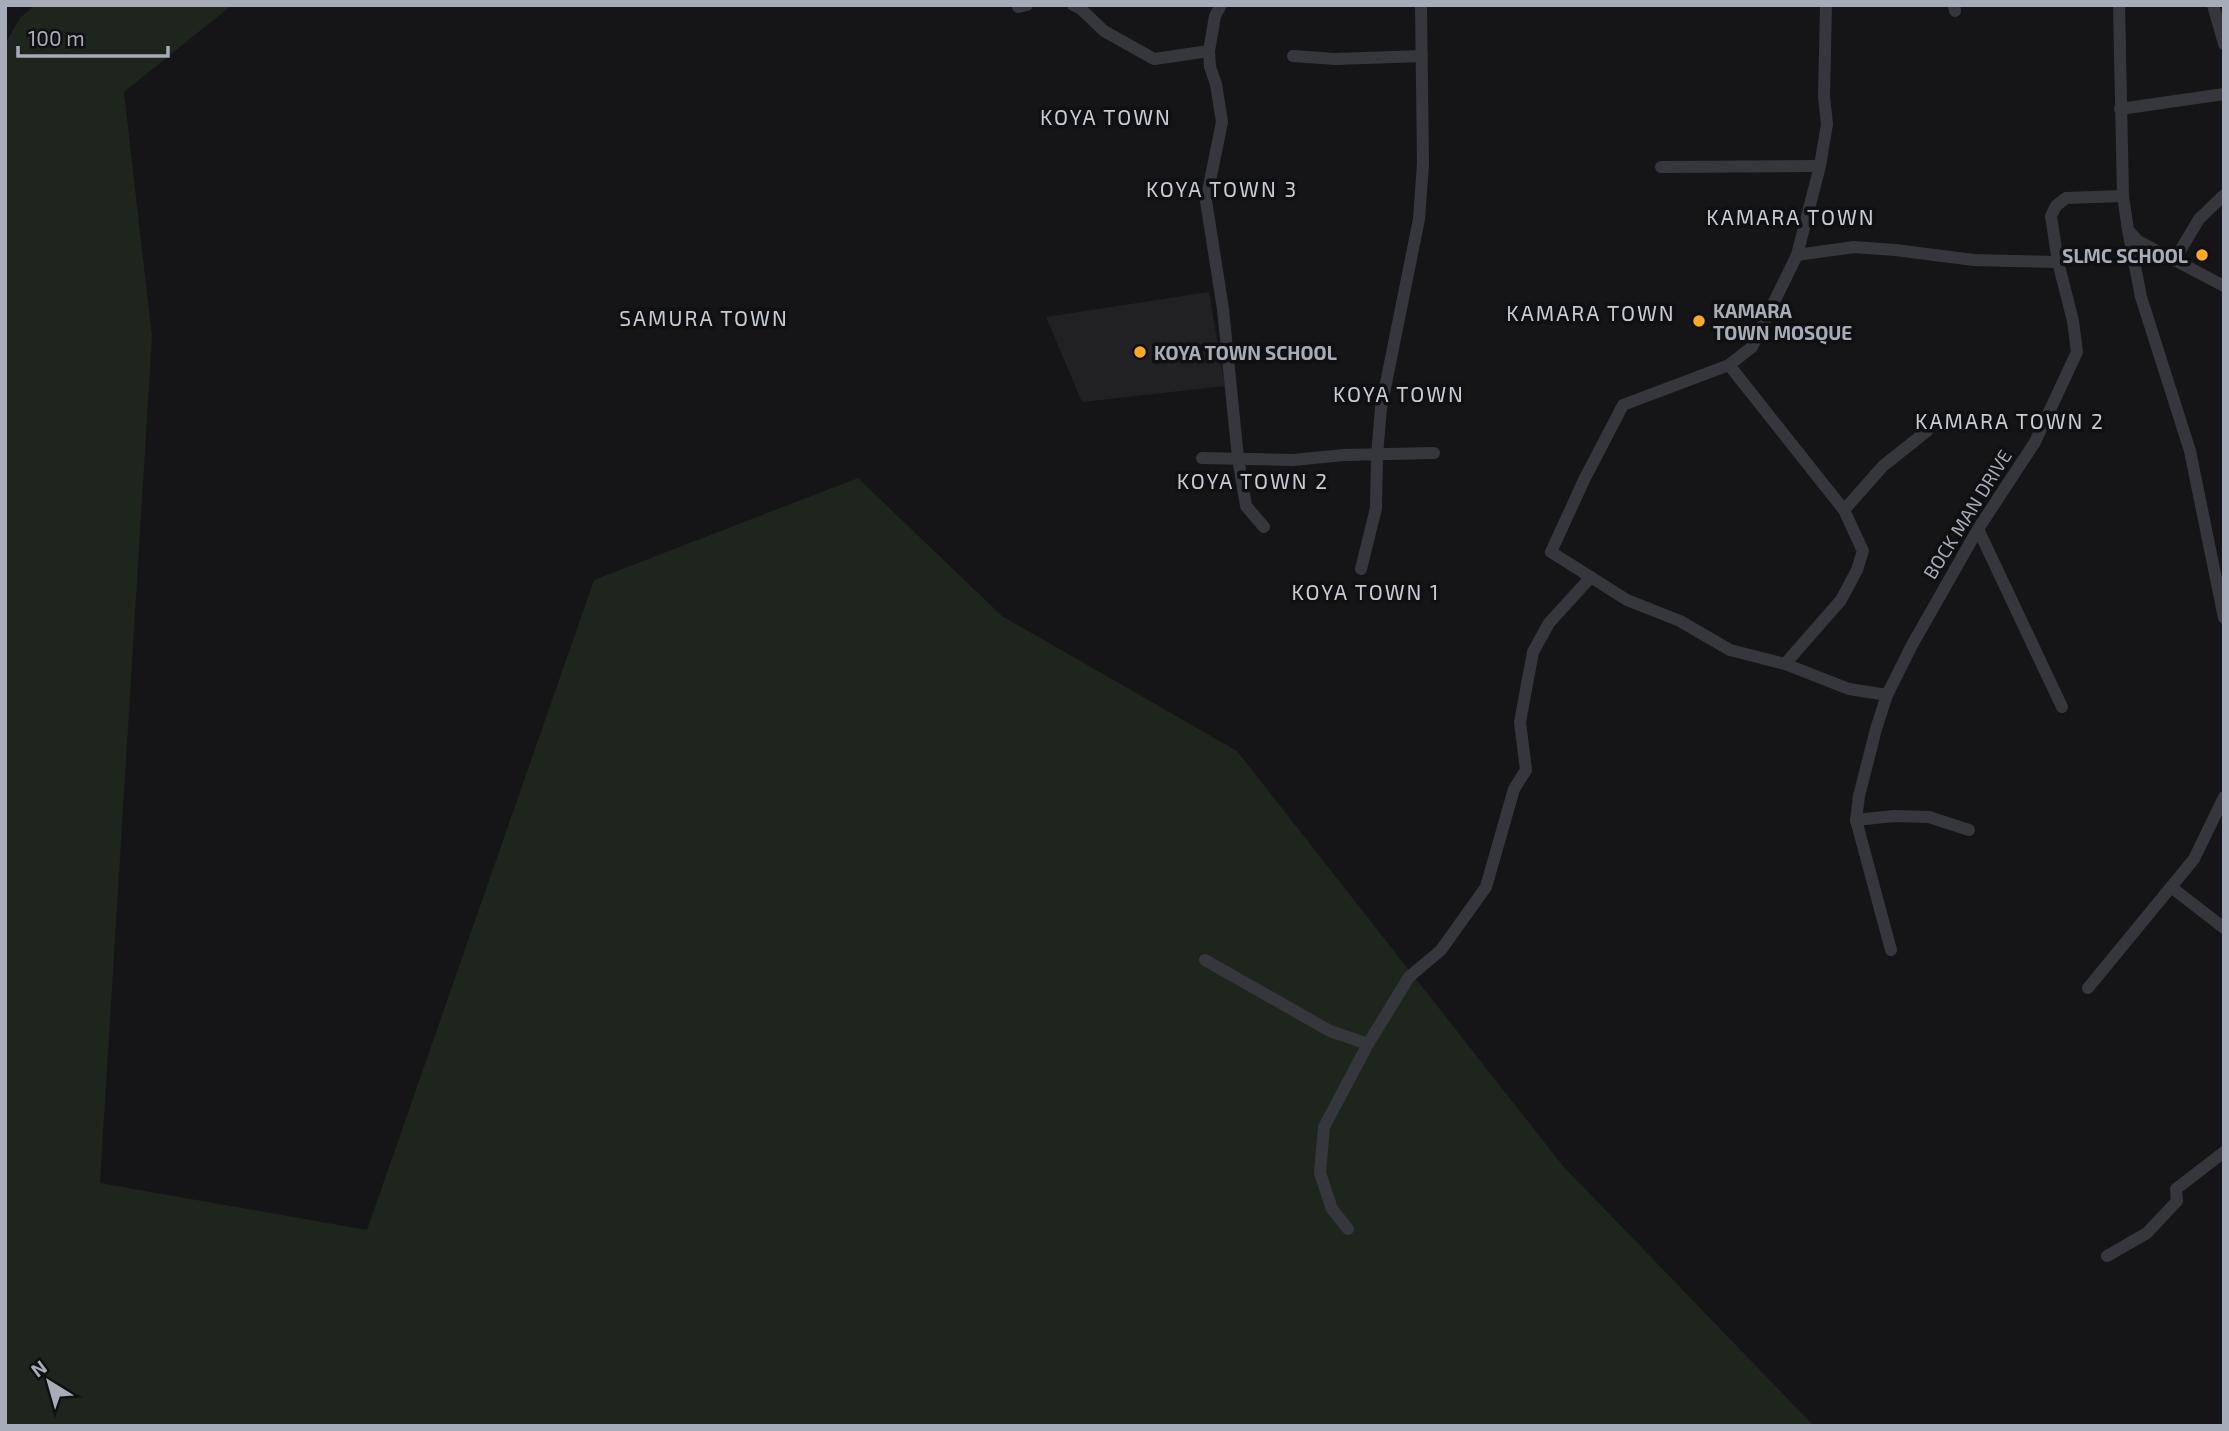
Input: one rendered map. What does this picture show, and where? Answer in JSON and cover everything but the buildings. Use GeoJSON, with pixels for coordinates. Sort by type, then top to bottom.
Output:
{"type":"FeatureCollection","features":[{"type":"Feature","properties":{"kind":"street"},"geometry":{"type":"LineString","coordinates":[[1073,5],[1104,31],[1153,59],[1209,51]]}},
{"type":"Feature","properties":{"kind":"street"},"geometry":{"type":"LineString","coordinates":[[1221,5],[1215,16],[1209,51],[1222,122],[1206,201],[1223,309],[1238,458],[1246,506],[1264,527]]}},
{"type":"Feature","properties":{"kind":"street"},"geometry":{"type":"LineString","coordinates":[[1361,569],[1376,508],[1381,408],[1419,219],[1423,164],[1421,5]]}},
{"type":"Feature","properties":{"kind":"street"},"geometry":{"type":"LineString","coordinates":[[1826,5],[1824,97],[1827,124],[1820,166],[1797,255],[1752,347],[1729,365],[1623,405],[1551,552],[1627,600],[1680,621],[1730,650],[1785,664],[1849,689],[1887,695]]}},
{"type":"Feature","properties":{"kind":"street"},"geometry":{"type":"LineString","coordinates":[[2119,5],[2123,196],[2128,230],[2141,297],[2190,451],[2224,618]]}},
{"type":"Feature","properties":{"kind":"street"},"geometry":{"type":"LineString","coordinates":[[2213,5],[2224,44]]}},
{"type":"Feature","properties":{"kind":"street"},"geometry":{"type":"LineString","coordinates":[[1293,56],[1336,59],[1422,56]]}},
{"type":"Feature","properties":{"kind":"street"},"geometry":{"type":"LineString","coordinates":[[2120,109],[2224,94]]}},
{"type":"Feature","properties":{"kind":"street"},"geometry":{"type":"LineString","coordinates":[[1661,167],[1820,166]]}},
{"type":"Feature","properties":{"kind":"street"},"geometry":{"type":"LineString","coordinates":[[2174,261],[2199,219],[2224,195]]}},
{"type":"Feature","properties":{"kind":"street"},"geometry":{"type":"LineString","coordinates":[[1797,255],[1854,247],[1974,260],[2058,261],[2050,216],[2056,206],[2066,198],[2123,196]]}},
{"type":"Feature","properties":{"kind":"street"},"geometry":{"type":"LineString","coordinates":[[2128,230],[2138,242],[2224,286]]}},
{"type":"Feature","properties":{"kind":"street","name":"BOCK MAN DRIVE"},"geometry":{"type":"LineString","coordinates":[[1891,950],[1856,820],[1859,796],[1887,695],[1912,645],[1978,529],[2035,442],[2077,352],[2073,320],[2058,261]]}},
{"type":"Feature","properties":{"kind":"street"},"geometry":{"type":"LineString","coordinates":[[1729,365],[1844,510],[1863,551],[1857,570],[1841,600],[1785,664]]}},
{"type":"Feature","properties":{"kind":"street"},"geometry":{"type":"LineString","coordinates":[[1844,510],[1883,467],[1927,430]]}},
{"type":"Feature","properties":{"kind":"street"},"geometry":{"type":"LineString","coordinates":[[1202,458],[1293,460],[1434,453]]}},
{"type":"Feature","properties":{"kind":"street"},"geometry":{"type":"LineString","coordinates":[[1978,529],[2062,707]]}},
{"type":"Feature","properties":{"kind":"street"},"geometry":{"type":"LineString","coordinates":[[1348,1229],[1332,1209],[1320,1173],[1324,1127],[1367,1044],[1409,977],[1441,950],[1486,887],[1514,789],[1525,770],[1520,722],[1533,652],[1549,622],[1591,577]]}},
{"type":"Feature","properties":{"kind":"street"},"geometry":{"type":"LineString","coordinates":[[2088,988],[2194,859],[2224,797]]}},
{"type":"Feature","properties":{"kind":"street"},"geometry":{"type":"LineString","coordinates":[[1856,820],[1894,816],[1929,817],[1969,830]]}},
{"type":"Feature","properties":{"kind":"street"},"geometry":{"type":"LineString","coordinates":[[2171,887],[2224,928]]}},
{"type":"Feature","properties":{"kind":"street"},"geometry":{"type":"LineString","coordinates":[[1205,960],[1330,1031],[1367,1044]]}},
{"type":"Feature","properties":{"kind":"street"},"geometry":{"type":"LineString","coordinates":[[2108,1256],[2147,1233],[2178,1201],[2176,1189],[2224,1152]]}},
{"type":"Feature","properties":{"kind":"shaded area"},"geometry":{"type":"Polygon","coordinates":[[[35,5],[232,5],[124,92],[152,337],[100,1183],[367,1230],[594,580],[858,478],[1002,616],[1237,751],[1563,1166],[1814,1426],[5,1426],[5,44],[20,18],[35,5]]]}},
{"type":"Feature","properties":{"kind":"shaded area","name":"KOYA TOWN SCHOOL"},"geometry":{"type":"Polygon","coordinates":[[[1209,292],[1225,386],[1082,402],[1046,317],[1209,292]]]}},
{"type":"Feature","properties":{"kind":"place","name":"SLMC SCHOOL"},"geometry":{"type":"Point","coordinates":[2202,255]}},
{"type":"Feature","properties":{"kind":"place","name":"KAMARA TOWN MOSQUE"},"geometry":{"type":"Point","coordinates":[1699,321]}},
{"type":"Feature","properties":{"kind":"place","name":"KOYA TOWN SCHOOL"},"geometry":{"type":"Point","coordinates":[1140,352]}},
{"type":"Feature","properties":{"kind":"district","name":"KOYA TOWN"},"geometry":{"type":"Point","coordinates":[1106,116]}},
{"type":"Feature","properties":{"kind":"district","name":"KOYA TOWN 3"},"geometry":{"type":"Point","coordinates":[1222,188]}},
{"type":"Feature","properties":{"kind":"district","name":"KAMARA TOWN"},"geometry":{"type":"Point","coordinates":[1791,216]}},
{"type":"Feature","properties":{"kind":"district","name":"KAMARA TOWN"},"geometry":{"type":"Point","coordinates":[1591,312]}},
{"type":"Feature","properties":{"kind":"district","name":"SAMURA TOWN"},"geometry":{"type":"Point","coordinates":[704,317]}},
{"type":"Feature","properties":{"kind":"district","name":"KOYA TOWN"},"geometry":{"type":"Point","coordinates":[1399,393]}},
{"type":"Feature","properties":{"kind":"district","name":"KAMARA TOWN 2"},"geometry":{"type":"Point","coordinates":[2010,420]}},
{"type":"Feature","properties":{"kind":"district","name":"KOYA TOWN 2"},"geometry":{"type":"Point","coordinates":[1253,480]}},
{"type":"Feature","properties":{"kind":"district","name":"KOYA TOWN 1"},"geometry":{"type":"Point","coordinates":[1366,591]}}]}
